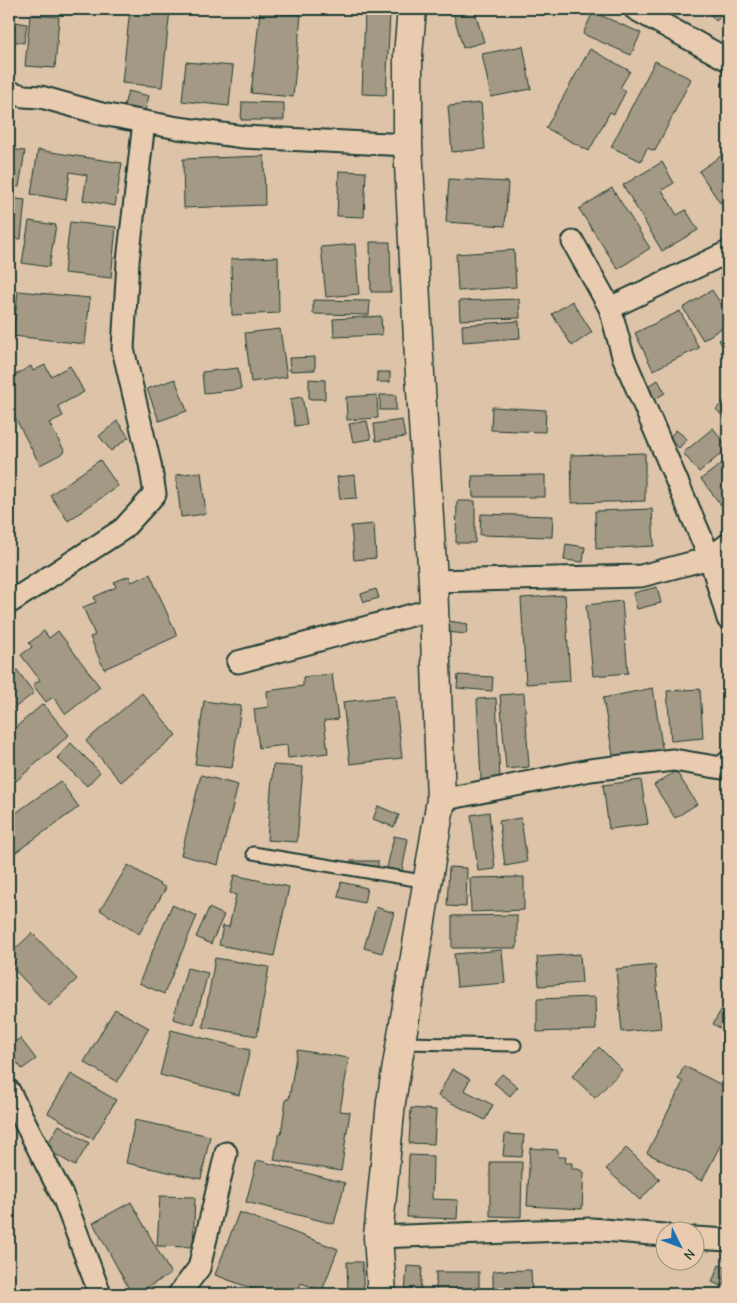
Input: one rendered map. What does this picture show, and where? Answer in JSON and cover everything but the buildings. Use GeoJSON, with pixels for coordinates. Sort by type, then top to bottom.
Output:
{"type":"FeatureCollection","features":[{"type":"Feature","properties":{"kind":"street"},"geometry":{"type":"LineString","coordinates":[[382,1294],[378,1237],[392,1102],[441,800],[433,581],[408,145],[408,55],[412,9]]}},
{"type":"Feature","properties":{"kind":"street"},"geometry":{"type":"LineString","coordinates":[[635,9],[728,60]]}},
{"type":"Feature","properties":{"kind":"street"},"geometry":{"type":"LineString","coordinates":[[9,92],[24,96],[41,97],[102,114],[244,137],[408,145]]}},
{"type":"Feature","properties":{"kind":"street"},"geometry":{"type":"LineString","coordinates":[[9,603],[123,529],[155,494],[150,464],[123,349],[128,260],[144,122]]}},
{"type":"Feature","properties":{"kind":"street"},"geometry":{"type":"LineString","coordinates":[[573,242],[610,308],[623,356],[710,558],[728,619]]}},
{"type":"Feature","properties":{"kind":"street"},"geometry":{"type":"LineString","coordinates":[[610,308],[728,252]]}},
{"type":"Feature","properties":{"kind":"street"},"geometry":{"type":"LineString","coordinates":[[433,581],[642,576],[710,558],[728,544]]}},
{"type":"Feature","properties":{"kind":"street"},"geometry":{"type":"LineString","coordinates":[[238,662],[434,609]]}},
{"type":"Feature","properties":{"kind":"street"},"geometry":{"type":"LineString","coordinates":[[441,800],[590,770],[673,760],[722,768],[728,762]]}},
{"type":"Feature","properties":{"kind":"street"},"geometry":{"type":"LineString","coordinates":[[9,1091],[64,1199],[100,1294]]}},
{"type":"Feature","properties":{"kind":"street"},"geometry":{"type":"LineString","coordinates":[[179,1294],[199,1268],[226,1153]]}},
{"type":"Feature","properties":{"kind":"street"},"geometry":{"type":"LineString","coordinates":[[378,1237],[591,1229],[654,1234]]}},
{"type":"Feature","properties":{"kind":"street"},"geometry":{"type":"LineString","coordinates":[[704,1239],[728,1240]]}},
{"type":"Feature","properties":{"kind":"lane"},"geometry":{"type":"LineString","coordinates":[[253,853],[428,882]]}},
{"type":"Feature","properties":{"kind":"lane"},"geometry":{"type":"LineString","coordinates":[[401,1043],[515,1044]]}}]}
